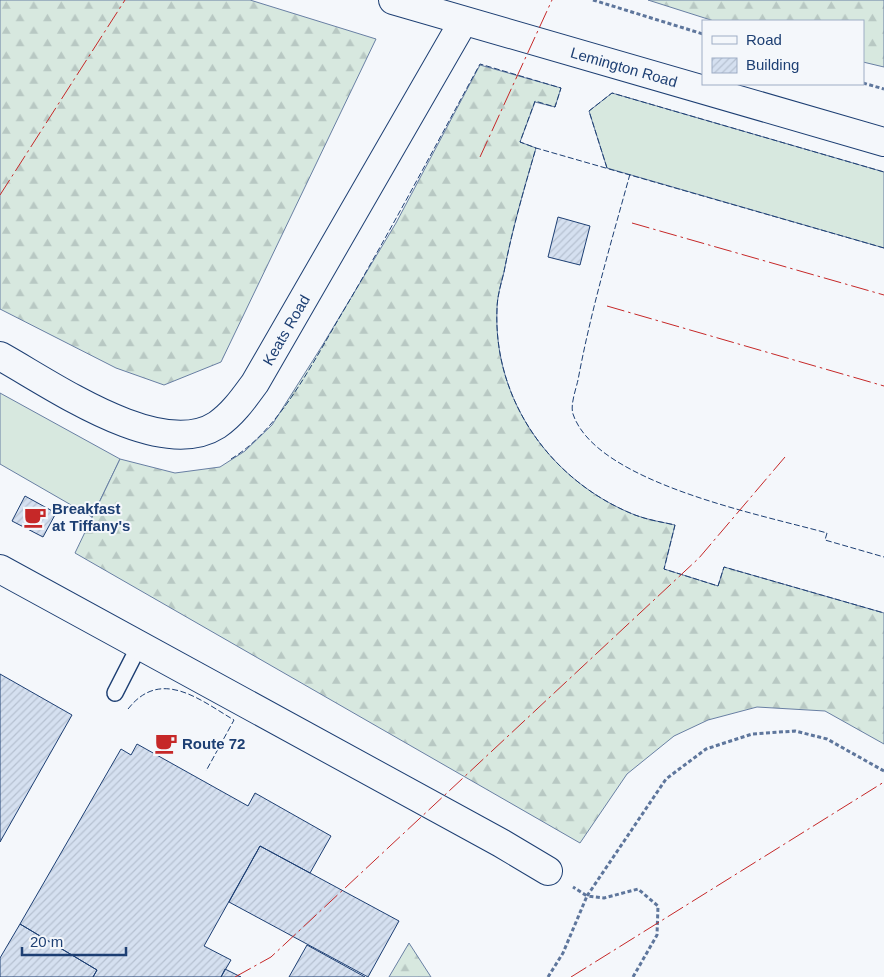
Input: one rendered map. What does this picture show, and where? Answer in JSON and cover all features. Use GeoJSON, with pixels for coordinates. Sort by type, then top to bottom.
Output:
{"type":"FeatureCollection","features":[{"type":"Feature","properties":{"kind":"street","name":"Lemington Road"},"geometry":{"type":"LineString","coordinates":[[393,0],[463,22],[884,142]]}},
{"type":"Feature","properties":{"kind":"street","name":"Keats Road"},"geometry":{"type":"LineString","coordinates":[[0,356],[119,421],[144,430],[177,435],[217,425],[241,402],[255,383],[463,22]]}},
{"type":"Feature","properties":{"kind":"street"},"geometry":{"type":"LineString","coordinates":[[0,568],[501,843],[548,871]]}},
{"type":"Feature","properties":{"kind":"lane"},"geometry":{"type":"LineString","coordinates":[[115,693],[139,646]]}},
{"type":"Feature","properties":{"kind":"path"},"geometry":{"type":"LineString","coordinates":[[593,0],[702,34]]}},
{"type":"Feature","properties":{"kind":"path"},"geometry":{"type":"LineString","coordinates":[[864,83],[884,89]]}},
{"type":"Feature","properties":{"kind":"path"},"geometry":{"type":"LineString","coordinates":[[548,977],[563,953],[587,896],[666,779],[706,749],[752,734],[795,731],[827,739],[884,771]]}},
{"type":"Feature","properties":{"kind":"path"},"geometry":{"type":"LineString","coordinates":[[548,871],[587,896],[604,898],[638,889],[658,906],[657,935],[633,977]]}},
{"type":"Feature","properties":{"kind":"green space"},"geometry":{"type":"Polygon","coordinates":[[[0,0],[250,0],[376,39],[221,362],[164,385],[116,368],[0,309],[0,0]]]}},
{"type":"Feature","properties":{"kind":"green space"},"geometry":{"type":"Polygon","coordinates":[[[648,0],[884,0],[884,67],[864,62],[864,20],[711,20],[648,0]]]}},
{"type":"Feature","properties":{"kind":"green space"},"geometry":{"type":"Polygon","coordinates":[[[480,65],[561,88],[555,107],[535,102],[520,142],[536,148],[514,225],[497,304],[498,343],[505,375],[517,406],[533,434],[554,460],[578,482],[605,500],[640,517],[675,525],[664,569],[718,586],[724,567],[884,613],[884,744],[825,711],[757,707],[708,720],[674,736],[627,774],[580,843],[75,553],[120,459],[175,473],[220,467],[245,451],[272,425],[396,223],[480,65]]]}},
{"type":"Feature","properties":{"kind":"green space"},"geometry":{"type":"Polygon","coordinates":[[[612,93],[884,172],[884,248],[607,168],[589,111],[612,93]]]}},
{"type":"Feature","properties":{"kind":"green space"},"geometry":{"type":"Polygon","coordinates":[[[0,393],[120,459],[92,517],[0,464],[0,393]]]}},
{"type":"Feature","properties":{"kind":"green space"},"geometry":{"type":"Polygon","coordinates":[[[409,943],[431,977],[389,977],[409,943]]]}},
{"type":"Feature","properties":{"kind":"building"},"geometry":{"type":"Polygon","coordinates":[[[558,217],[590,226],[580,265],[548,257],[558,217]]]}},
{"type":"Feature","properties":{"kind":"building"},"geometry":{"type":"Polygon","coordinates":[[[25,496],[56,513],[43,537],[12,521],[25,496]]]}},
{"type":"Feature","properties":{"kind":"building"},"geometry":{"type":"Polygon","coordinates":[[[0,674],[72,715],[0,842],[0,674]]]}},
{"type":"Feature","properties":{"kind":"building"},"geometry":{"type":"Polygon","coordinates":[[[137,744],[248,806],[255,793],[331,836],[310,873],[260,846],[204,946],[231,960],[221,977],[93,977],[97,970],[20,924],[121,749],[131,755],[137,744]]]}},
{"type":"Feature","properties":{"kind":"building"},"geometry":{"type":"Polygon","coordinates":[[[260,846],[399,921],[368,977],[229,902],[260,846]]]}},
{"type":"Feature","properties":{"kind":"building"},"geometry":{"type":"Polygon","coordinates":[[[20,924],[97,970],[93,977],[0,977],[0,958],[20,924]]]}},
{"type":"Feature","properties":{"kind":"building"},"geometry":{"type":"Polygon","coordinates":[[[307,945],[365,977],[289,977],[307,945]]]}},
{"type":"Feature","properties":{"kind":"building"},"geometry":{"type":"Polygon","coordinates":[[[225,969],[241,977],[221,977],[225,969]]]}},
{"type":"Feature","properties":{"kind":"fence"},"geometry":{"type":"LineString","coordinates":[[231,459],[264,432],[305,377],[375,257],[480,64],[561,88],[555,107],[535,101],[520,142],[536,148]]}},
{"type":"Feature","properties":{"kind":"fence"},"geometry":{"type":"LineString","coordinates":[[607,168],[589,111],[612,93],[884,172]]}},
{"type":"Feature","properties":{"kind":"fence"},"geometry":{"type":"LineString","coordinates":[[884,248],[536,148],[511,241],[498,295],[497,309],[498,343],[505,375],[517,406],[533,434],[554,460],[578,482],[605,500],[640,517],[675,525],[664,569],[718,586],[724,567],[884,613]]}},
{"type":"Feature","properties":{"kind":"fence"},"geometry":{"type":"LineString","coordinates":[[630,174],[595,302],[573,402],[573,414],[588,438],[613,459],[647,477],[685,493],[764,517],[827,533],[825,540],[884,557]]}},
{"type":"Feature","properties":{"kind":"fence"},"geometry":{"type":"LineString","coordinates":[[128,709],[141,697],[154,690],[167,689],[181,691],[194,697],[234,720],[206,771]]}},
{"type":"Feature","properties":{"kind":"power"},"geometry":{"type":"LineString","coordinates":[[0,195],[125,0]]}},
{"type":"Feature","properties":{"kind":"power"},"geometry":{"type":"LineString","coordinates":[[480,157],[552,0]]}},
{"type":"Feature","properties":{"kind":"power"},"geometry":{"type":"LineString","coordinates":[[632,223],[884,295]]}},
{"type":"Feature","properties":{"kind":"power"},"geometry":{"type":"LineString","coordinates":[[607,306],[884,386]]}},
{"type":"Feature","properties":{"kind":"power"},"geometry":{"type":"LineString","coordinates":[[235,977],[271,957],[699,558],[785,457]]}},
{"type":"Feature","properties":{"kind":"power"},"geometry":{"type":"LineString","coordinates":[[571,977],[884,782]]}},
{"type":"Feature","properties":{"kind":"place","name":"Breakfast at Tiffany's"},"geometry":{"type":"Point","coordinates":[35,517]}},
{"type":"Feature","properties":{"kind":"place","name":"Route 72"},"geometry":{"type":"Point","coordinates":[166,743]}}]}
